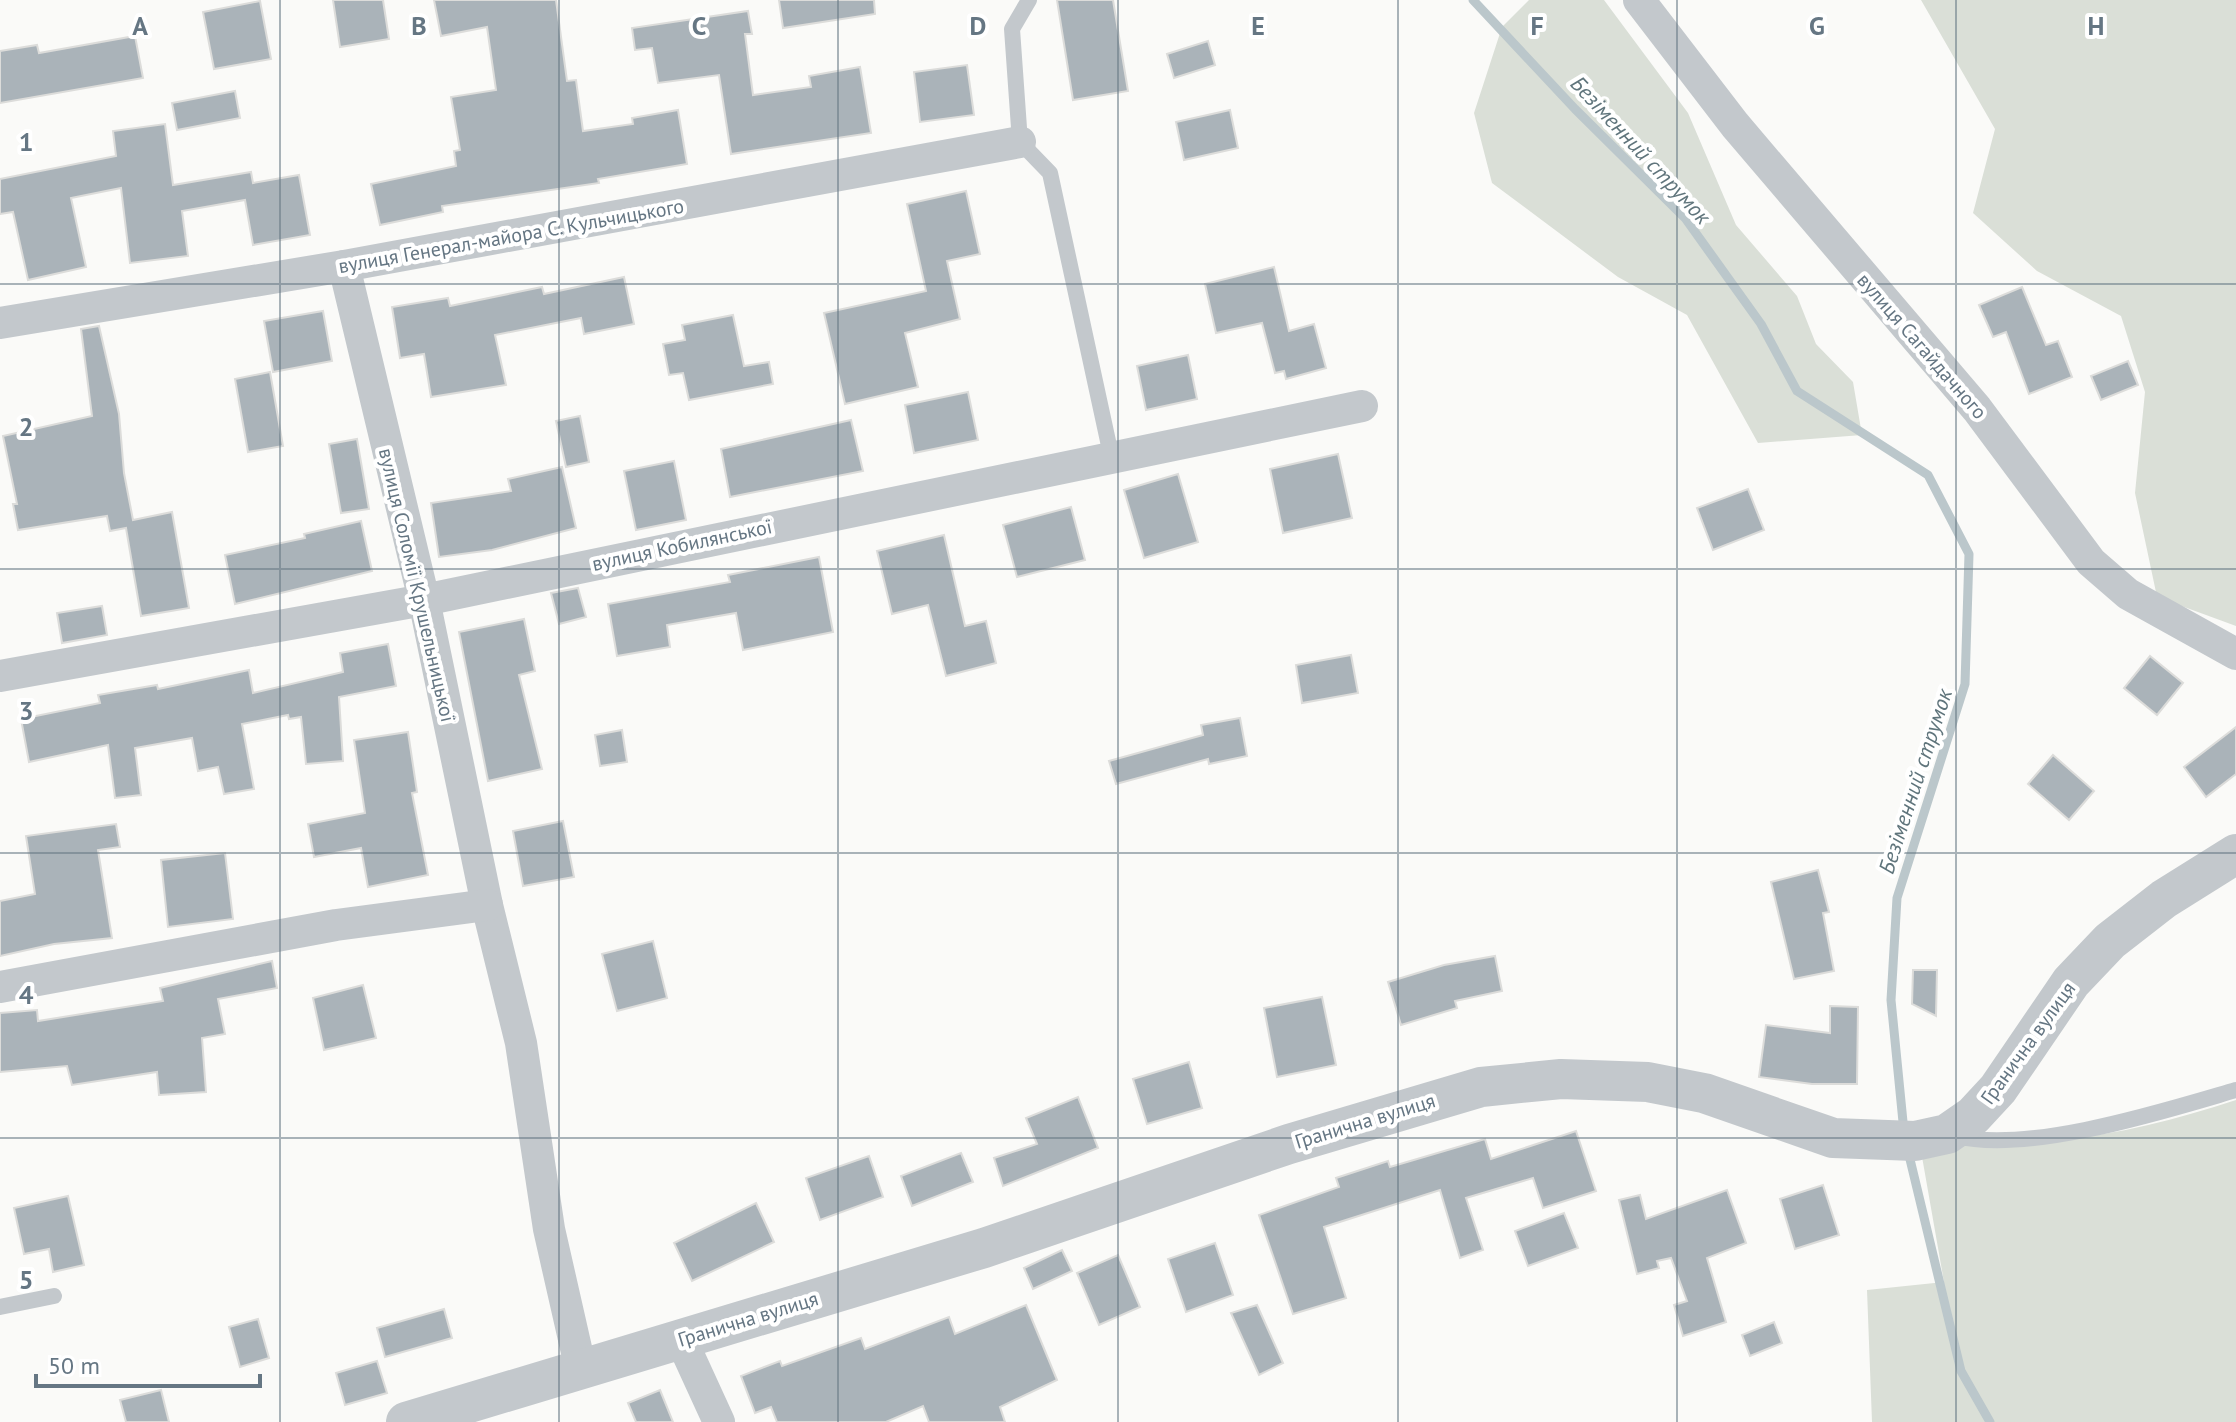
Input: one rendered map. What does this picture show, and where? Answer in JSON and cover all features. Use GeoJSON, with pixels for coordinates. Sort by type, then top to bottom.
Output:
{"type":"FeatureCollection","features":[{"type":"Feature","properties":{"kind":"street","name":"вулиця Сагайдачного"},"geometry":{"type":"LineString","coordinates":[[1639,0],[1735,125],[1977,409],[2091,562],[2128,594],[2236,654]]}},
{"type":"Feature","properties":{"kind":"street","name":"вулиця Генерал-майора С. Кульчицького"},"geometry":{"type":"LineString","coordinates":[[0,323],[344,266],[1020,142]]}},
{"type":"Feature","properties":{"kind":"street","name":"вулиця Соломії Крушельницької"},"geometry":{"type":"LineString","coordinates":[[344,266],[424,600],[487,905],[521,1043],[549,1229],[581,1370]]}},
{"type":"Feature","properties":{"kind":"street","name":"вулиця Кобилянської"},"geometry":{"type":"LineString","coordinates":[[0,676],[424,600],[1111,455],[1362,406]]}},
{"type":"Feature","properties":{"kind":"street","name":"Гранична вулиця"},"geometry":{"type":"LineString","coordinates":[[406,1422],[984,1248],[1409,1107],[1504,1083],[1561,1079],[1666,1084],[1704,1093],[1833,1138],[1915,1141],[1947,1134],[1973,1116],[1998,1089],[2071,982],[2100,950],[2164,899],[2236,854]]}},
{"type":"Feature","properties":{"kind":"street"},"geometry":{"type":"LineString","coordinates":[[0,987],[336,925],[487,905]]}},
{"type":"Feature","properties":{"kind":"street"},"geometry":{"type":"LineString","coordinates":[[681,1339],[719,1422]]}},
{"type":"Feature","properties":{"kind":"lane"},"geometry":{"type":"LineString","coordinates":[[1029,0],[1012,29],[1020,142],[1050,173],[1111,455]]}},
{"type":"Feature","properties":{"kind":"lane"},"geometry":{"type":"LineString","coordinates":[[1947,1134],[1989,1139],[2083,1129],[2126,1121],[2236,1090]]}},
{"type":"Feature","properties":{"kind":"lane"},"geometry":{"type":"LineString","coordinates":[[0,1307],[54,1296]]}},
{"type":"Feature","properties":{"kind":"shaded area"},"geometry":{"type":"Polygon","coordinates":[[[1529,0],[1604,0],[1688,113],[1736,225],[1797,296],[1816,344],[1853,382],[1862,435],[1758,443],[1687,315],[1618,277],[1492,183],[1474,113],[1502,27],[1529,0]]]}},
{"type":"Feature","properties":{"kind":"shaded area"},"geometry":{"type":"Polygon","coordinates":[[[1921,0],[2236,0],[2236,626],[2157,597],[2135,493],[2145,392],[2121,316],[2037,271],[1973,213],[1995,129],[1921,0]]]}},
{"type":"Feature","properties":{"kind":"shaded area"},"geometry":{"type":"Polygon","coordinates":[[[2236,1100],[2236,1422],[1872,1422],[1867,1290],[1944,1282],[1921,1151],[1955,1145],[2056,1140],[2102,1134],[2170,1120],[2236,1100]]]}},
{"type":"Feature","properties":{"kind":"building"},"geometry":{"type":"Polygon","coordinates":[[[333,0],[383,0],[389,39],[340,47],[333,0]]]}},
{"type":"Feature","properties":{"kind":"building"},"geometry":{"type":"Polygon","coordinates":[[[434,0],[556,0],[567,81],[576,80],[583,131],[633,124],[632,118],[678,110],[687,164],[598,179],[599,183],[442,206],[443,212],[380,225],[371,184],[456,166],[454,151],[460,150],[451,97],[496,90],[487,27],[441,36],[434,0]]]}},
{"type":"Feature","properties":{"kind":"building"},"geometry":{"type":"Polygon","coordinates":[[[779,0],[874,0],[875,14],[783,28],[779,0]]]}},
{"type":"Feature","properties":{"kind":"building"},"geometry":{"type":"Polygon","coordinates":[[[1057,0],[1113,0],[1128,91],[1073,100],[1057,0]]]}},
{"type":"Feature","properties":{"kind":"building"},"geometry":{"type":"Polygon","coordinates":[[[260,1],[271,59],[214,69],[203,12],[260,1]]]}},
{"type":"Feature","properties":{"kind":"building"},"geometry":{"type":"Polygon","coordinates":[[[748,11],[752,34],[745,34],[753,95],[811,87],[809,76],[860,67],[871,133],[731,154],[719,75],[658,83],[652,48],[635,50],[632,28],[748,11]]]}},
{"type":"Feature","properties":{"kind":"building"},"geometry":{"type":"Polygon","coordinates":[[[135,36],[143,78],[0,103],[0,51],[37,45],[39,53],[135,36]]]}},
{"type":"Feature","properties":{"kind":"building"},"geometry":{"type":"Polygon","coordinates":[[[1208,41],[1215,65],[1174,78],[1167,54],[1208,41]]]}},
{"type":"Feature","properties":{"kind":"building"},"geometry":{"type":"Polygon","coordinates":[[[967,65],[974,115],[920,122],[914,72],[967,65]]]}},
{"type":"Feature","properties":{"kind":"building"},"geometry":{"type":"Polygon","coordinates":[[[235,91],[240,118],[177,130],[172,103],[235,91]]]}},
{"type":"Feature","properties":{"kind":"building"},"geometry":{"type":"Polygon","coordinates":[[[1230,110],[1238,148],[1184,160],[1176,122],[1230,110]]]}},
{"type":"Feature","properties":{"kind":"building"},"geometry":{"type":"Polygon","coordinates":[[[165,124],[173,185],[251,172],[253,183],[299,175],[310,235],[253,245],[245,200],[182,211],[188,256],[130,263],[121,188],[71,198],[86,267],[28,280],[13,212],[0,214],[0,179],[116,156],[113,131],[165,124]]]}},
{"type":"Feature","properties":{"kind":"building"},"geometry":{"type":"Polygon","coordinates":[[[966,191],[980,254],[947,261],[960,319],[905,333],[918,387],[845,404],[824,313],[926,291],[907,204],[966,191]]]}},
{"type":"Feature","properties":{"kind":"building"},"geometry":{"type":"Polygon","coordinates":[[[1274,267],[1289,331],[1314,324],[1326,368],[1286,379],[1284,371],[1275,373],[1262,323],[1216,333],[1205,284],[1274,267]]]}},
{"type":"Feature","properties":{"kind":"building"},"geometry":{"type":"Polygon","coordinates":[[[624,277],[634,324],[584,334],[581,318],[495,335],[506,385],[431,397],[424,354],[400,358],[392,307],[448,298],[450,306],[542,287],[544,294],[624,277]]]}},
{"type":"Feature","properties":{"kind":"building"},"geometry":{"type":"Polygon","coordinates":[[[2022,287],[2046,345],[2058,341],[2072,377],[2029,394],[2006,332],[1993,337],[1979,305],[2022,287]]]}},
{"type":"Feature","properties":{"kind":"building"},"geometry":{"type":"Polygon","coordinates":[[[323,311],[332,361],[273,372],[264,321],[323,311]]]}},
{"type":"Feature","properties":{"kind":"building"},"geometry":{"type":"Polygon","coordinates":[[[733,315],[744,366],[769,362],[773,384],[689,400],[683,373],[669,375],[663,344],[685,340],[682,325],[733,315]]]}},
{"type":"Feature","properties":{"kind":"building"},"geometry":{"type":"Polygon","coordinates":[[[99,326],[119,414],[124,473],[133,520],[172,512],[189,608],[141,616],[126,528],[110,531],[107,516],[18,530],[13,504],[17,504],[3,436],[92,416],[81,329],[99,326]]]}},
{"type":"Feature","properties":{"kind":"building"},"geometry":{"type":"Polygon","coordinates":[[[1188,355],[1197,399],[1146,410],[1137,366],[1188,355]]]}},
{"type":"Feature","properties":{"kind":"building"},"geometry":{"type":"Polygon","coordinates":[[[2128,361],[2138,385],[2101,400],[2091,376],[2128,361]]]}},
{"type":"Feature","properties":{"kind":"building"},"geometry":{"type":"Polygon","coordinates":[[[270,372],[283,446],[248,452],[235,379],[270,372]]]}},
{"type":"Feature","properties":{"kind":"building"},"geometry":{"type":"Polygon","coordinates":[[[968,392],[978,440],[914,453],[905,405],[968,392]]]}},
{"type":"Feature","properties":{"kind":"building"},"geometry":{"type":"Polygon","coordinates":[[[580,416],[589,462],[566,467],[556,421],[580,416]]]}},
{"type":"Feature","properties":{"kind":"building"},"geometry":{"type":"Polygon","coordinates":[[[851,420],[863,471],[730,497],[721,449],[851,420]]]}},
{"type":"Feature","properties":{"kind":"building"},"geometry":{"type":"Polygon","coordinates":[[[357,439],[369,509],[341,513],[329,444],[357,439]]]}},
{"type":"Feature","properties":{"kind":"building"},"geometry":{"type":"Polygon","coordinates":[[[1338,454],[1352,518],[1283,533],[1270,469],[1338,454]]]}},
{"type":"Feature","properties":{"kind":"building"},"geometry":{"type":"Polygon","coordinates":[[[674,461],[686,520],[636,530],[624,471],[674,461]]]}},
{"type":"Feature","properties":{"kind":"building"},"geometry":{"type":"Polygon","coordinates":[[[562,467],[576,528],[492,550],[439,557],[431,503],[511,491],[508,479],[562,467]]]}},
{"type":"Feature","properties":{"kind":"building"},"geometry":{"type":"Polygon","coordinates":[[[1178,474],[1198,542],[1144,558],[1124,490],[1178,474]]]}},
{"type":"Feature","properties":{"kind":"building"},"geometry":{"type":"Polygon","coordinates":[[[1748,489],[1764,530],[1713,550],[1697,508],[1748,489]]]}},
{"type":"Feature","properties":{"kind":"building"},"geometry":{"type":"Polygon","coordinates":[[[1071,507],[1085,560],[1017,577],[1003,525],[1071,507]]]}},
{"type":"Feature","properties":{"kind":"building"},"geometry":{"type":"Polygon","coordinates":[[[361,521],[372,571],[235,604],[225,555],[305,538],[304,534],[361,521]]]}},
{"type":"Feature","properties":{"kind":"building"},"geometry":{"type":"Polygon","coordinates":[[[944,535],[965,626],[986,621],[996,663],[946,676],[928,605],[892,614],[877,551],[944,535]]]}},
{"type":"Feature","properties":{"kind":"building"},"geometry":{"type":"Polygon","coordinates":[[[819,557],[833,632],[743,650],[736,613],[667,625],[670,647],[617,656],[608,604],[730,582],[728,575],[819,557]]]}},
{"type":"Feature","properties":{"kind":"building"},"geometry":{"type":"Polygon","coordinates":[[[578,588],[586,617],[559,624],[551,593],[578,588]]]}},
{"type":"Feature","properties":{"kind":"building"},"geometry":{"type":"Polygon","coordinates":[[[102,606],[107,635],[62,643],[57,613],[102,606]]]}},
{"type":"Feature","properties":{"kind":"building"},"geometry":{"type":"Polygon","coordinates":[[[524,619],[535,671],[519,675],[542,769],[488,781],[459,632],[524,619]]]}},
{"type":"Feature","properties":{"kind":"building"},"geometry":{"type":"Polygon","coordinates":[[[388,644],[396,686],[339,697],[343,761],[306,764],[301,717],[289,719],[288,715],[242,724],[254,789],[224,794],[218,767],[198,771],[192,738],[135,748],[141,795],[115,798],[108,745],[29,762],[21,719],[100,703],[98,695],[157,685],[158,689],[249,670],[253,693],[343,672],[340,653],[388,644]]]}},
{"type":"Feature","properties":{"kind":"building"},"geometry":{"type":"Polygon","coordinates":[[[1351,655],[1358,693],[1302,703],[1296,665],[1351,655]]]}},
{"type":"Feature","properties":{"kind":"building"},"geometry":{"type":"Polygon","coordinates":[[[2150,656],[2183,683],[2157,715],[2124,688],[2150,656]]]}},
{"type":"Feature","properties":{"kind":"building"},"geometry":{"type":"Polygon","coordinates":[[[1240,718],[1247,756],[1209,764],[1208,759],[1116,784],[1109,761],[1203,735],[1201,725],[1240,718]]]}},
{"type":"Feature","properties":{"kind":"building"},"geometry":{"type":"Polygon","coordinates":[[[2236,727],[2236,774],[2206,797],[2184,767],[2236,727]]]}},
{"type":"Feature","properties":{"kind":"building"},"geometry":{"type":"Polygon","coordinates":[[[622,730],[627,762],[600,766],[595,735],[622,730]]]}},
{"type":"Feature","properties":{"kind":"building"},"geometry":{"type":"Polygon","coordinates":[[[408,732],[417,792],[412,793],[428,875],[368,887],[361,848],[314,857],[308,824],[365,813],[354,740],[408,732]]]}},
{"type":"Feature","properties":{"kind":"building"},"geometry":{"type":"Polygon","coordinates":[[[2053,755],[2094,791],[2069,820],[2028,784],[2053,755]]]}},
{"type":"Feature","properties":{"kind":"building"},"geometry":{"type":"Polygon","coordinates":[[[563,821],[574,877],[523,886],[513,831],[563,821]]]}},
{"type":"Feature","properties":{"kind":"building"},"geometry":{"type":"Polygon","coordinates":[[[116,824],[120,847],[98,850],[112,938],[54,944],[0,956],[0,901],[35,894],[26,836],[116,824]]]}},
{"type":"Feature","properties":{"kind":"building"},"geometry":{"type":"Polygon","coordinates":[[[225,853],[233,919],[168,927],[161,860],[225,853]]]}},
{"type":"Feature","properties":{"kind":"building"},"geometry":{"type":"Polygon","coordinates":[[[1818,870],[1829,912],[1823,913],[1834,971],[1794,979],[1771,882],[1818,870]]]}},
{"type":"Feature","properties":{"kind":"building"},"geometry":{"type":"Polygon","coordinates":[[[653,941],[667,998],[617,1011],[602,954],[653,941]]]}},
{"type":"Feature","properties":{"kind":"building"},"geometry":{"type":"Polygon","coordinates":[[[1495,956],[1502,991],[1455,1001],[1457,1008],[1401,1025],[1388,982],[1444,965],[1495,956]]]}},
{"type":"Feature","properties":{"kind":"building"},"geometry":{"type":"Polygon","coordinates":[[[272,961],[277,988],[218,999],[225,1034],[202,1038],[206,1092],[159,1095],[157,1072],[72,1085],[67,1066],[0,1072],[0,1013],[37,1010],[38,1021],[163,1001],[160,988],[272,961]]]}},
{"type":"Feature","properties":{"kind":"building"},"geometry":{"type":"Polygon","coordinates":[[[1913,970],[1937,970],[1936,1016],[1912,1004],[1913,970]]]}},
{"type":"Feature","properties":{"kind":"building"},"geometry":{"type":"Polygon","coordinates":[[[363,985],[376,1038],[324,1050],[313,998],[363,985]]]}},
{"type":"Feature","properties":{"kind":"building"},"geometry":{"type":"Polygon","coordinates":[[[1322,997],[1336,1065],[1277,1077],[1264,1008],[1322,997]]]}},
{"type":"Feature","properties":{"kind":"building"},"geometry":{"type":"Polygon","coordinates":[[[1830,1006],[1858,1007],[1857,1084],[1812,1084],[1759,1077],[1766,1025],[1830,1033],[1830,1006]]]}},
{"type":"Feature","properties":{"kind":"building"},"geometry":{"type":"Polygon","coordinates":[[[1189,1062],[1202,1108],[1147,1124],[1133,1079],[1189,1062]]]}},
{"type":"Feature","properties":{"kind":"building"},"geometry":{"type":"Polygon","coordinates":[[[1078,1097],[1098,1148],[1003,1186],[994,1158],[1037,1144],[1026,1118],[1078,1097]]]}},
{"type":"Feature","properties":{"kind":"building"},"geometry":{"type":"Polygon","coordinates":[[[1576,1131],[1596,1191],[1543,1208],[1533,1178],[1466,1198],[1483,1250],[1460,1258],[1440,1190],[1324,1227],[1346,1298],[1293,1314],[1259,1215],[1339,1187],[1336,1178],[1388,1161],[1390,1167],[1485,1139],[1491,1159],[1576,1131]]]}},
{"type":"Feature","properties":{"kind":"building"},"geometry":{"type":"Polygon","coordinates":[[[961,1153],[973,1182],[912,1206],[901,1176],[961,1153]]]}},
{"type":"Feature","properties":{"kind":"building"},"geometry":{"type":"Polygon","coordinates":[[[869,1156],[883,1197],[820,1220],[806,1178],[869,1156]]]}},
{"type":"Feature","properties":{"kind":"building"},"geometry":{"type":"Polygon","coordinates":[[[1823,1185],[1839,1235],[1795,1249],[1780,1199],[1823,1185]]]}},
{"type":"Feature","properties":{"kind":"building"},"geometry":{"type":"Polygon","coordinates":[[[1727,1190],[1746,1243],[1707,1258],[1726,1322],[1683,1336],[1674,1305],[1687,1301],[1671,1258],[1657,1261],[1659,1268],[1637,1274],[1619,1200],[1640,1195],[1646,1219],[1727,1190]]]}},
{"type":"Feature","properties":{"kind":"building"},"geometry":{"type":"Polygon","coordinates":[[[68,1196],[84,1265],[53,1272],[49,1249],[24,1254],[14,1208],[68,1196]]]}},
{"type":"Feature","properties":{"kind":"building"},"geometry":{"type":"Polygon","coordinates":[[[756,1203],[774,1242],[692,1281],[674,1243],[756,1203]]]}},
{"type":"Feature","properties":{"kind":"building"},"geometry":{"type":"Polygon","coordinates":[[[1564,1213],[1578,1248],[1528,1266],[1515,1231],[1564,1213]]]}},
{"type":"Feature","properties":{"kind":"building"},"geometry":{"type":"Polygon","coordinates":[[[1215,1243],[1233,1295],[1186,1312],[1168,1259],[1215,1243]]]}},
{"type":"Feature","properties":{"kind":"building"},"geometry":{"type":"Polygon","coordinates":[[[1062,1250],[1072,1271],[1033,1289],[1024,1268],[1062,1250]]]}},
{"type":"Feature","properties":{"kind":"building"},"geometry":{"type":"Polygon","coordinates":[[[1118,1255],[1140,1307],[1099,1325],[1077,1273],[1118,1255]]]}},
{"type":"Feature","properties":{"kind":"building"},"geometry":{"type":"Polygon","coordinates":[[[1026,1305],[1057,1380],[1000,1407],[1005,1422],[929,1422],[923,1406],[886,1422],[777,1422],[771,1407],[755,1413],[741,1376],[780,1361],[782,1366],[861,1338],[865,1349],[949,1317],[955,1334],[1026,1305]]]}},
{"type":"Feature","properties":{"kind":"building"},"geometry":{"type":"Polygon","coordinates":[[[1257,1305],[1283,1363],[1259,1375],[1231,1313],[1257,1305]]]}},
{"type":"Feature","properties":{"kind":"building"},"geometry":{"type":"Polygon","coordinates":[[[444,1309],[452,1338],[385,1357],[377,1328],[444,1309]]]}},
{"type":"Feature","properties":{"kind":"building"},"geometry":{"type":"Polygon","coordinates":[[[258,1319],[269,1358],[240,1367],[229,1327],[258,1319]]]}},
{"type":"Feature","properties":{"kind":"building"},"geometry":{"type":"Polygon","coordinates":[[[1774,1322],[1782,1343],[1750,1356],[1742,1335],[1774,1322]]]}},
{"type":"Feature","properties":{"kind":"building"},"geometry":{"type":"Polygon","coordinates":[[[377,1361],[387,1393],[345,1405],[336,1373],[377,1361]]]}},
{"type":"Feature","properties":{"kind":"building"},"geometry":{"type":"Polygon","coordinates":[[[161,1390],[169,1422],[126,1422],[120,1400],[161,1390]]]}},
{"type":"Feature","properties":{"kind":"building"},"geometry":{"type":"Polygon","coordinates":[[[660,1390],[673,1422],[636,1422],[628,1403],[660,1390]]]}},
{"type":"Feature","properties":{"kind":"waterway","name":"Безіменний струмок"},"geometry":{"type":"LineString","coordinates":[[1473,0],[1575,109],[1685,218],[1761,324],[1797,391],[1928,475],[1969,554],[1965,684],[1897,898],[1891,1000],[1904,1132]]}},
{"type":"Feature","properties":{"kind":"waterway","name":"Безіменний струмок"},"geometry":{"type":"LineString","coordinates":[[1908,1151],[1961,1371],[1990,1422]]}}]}
